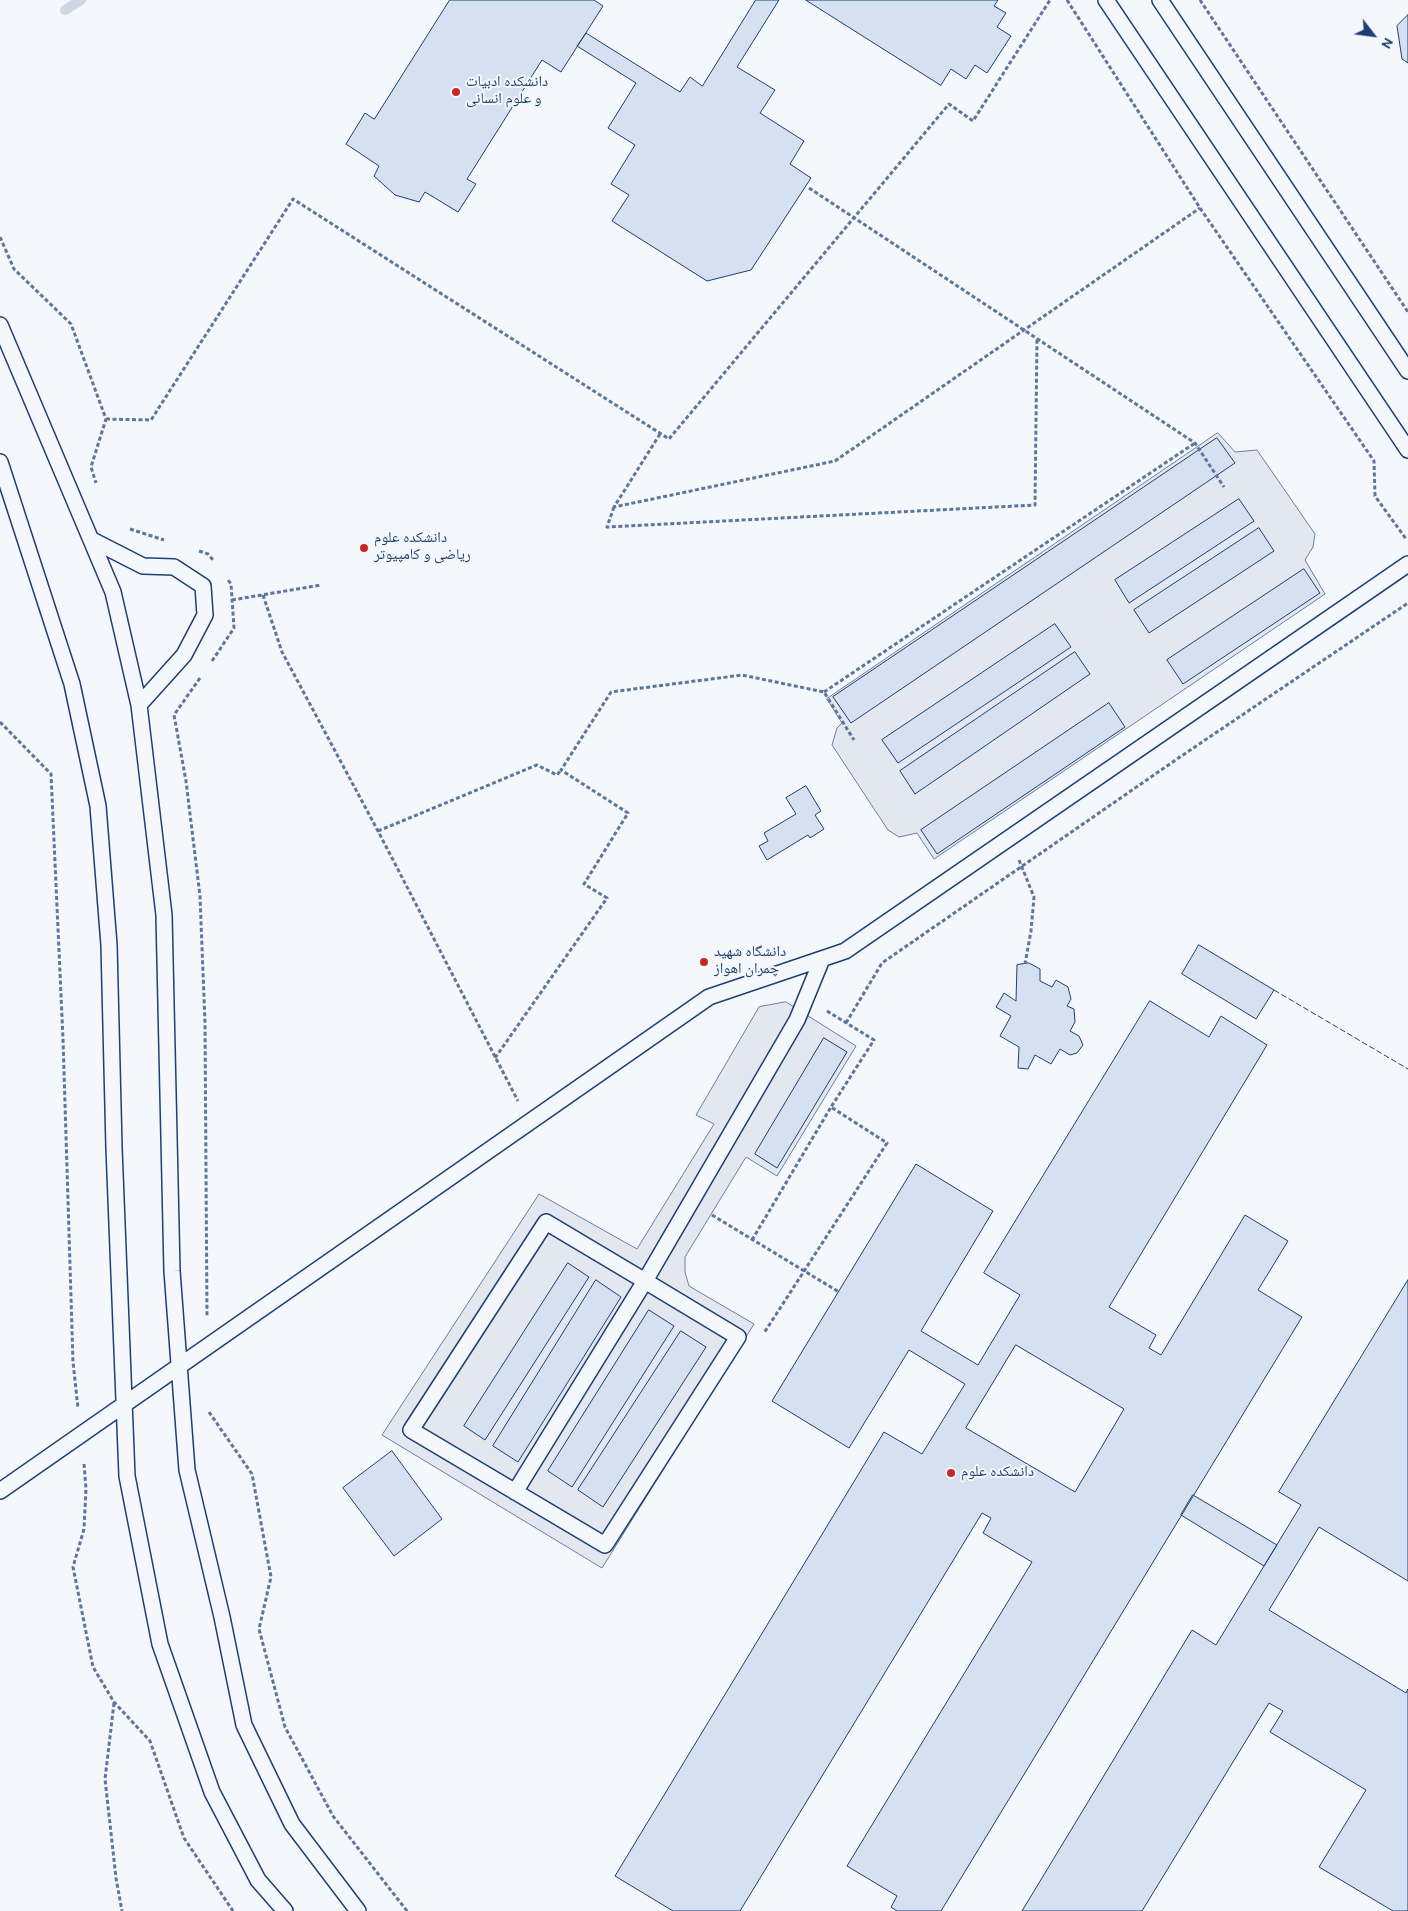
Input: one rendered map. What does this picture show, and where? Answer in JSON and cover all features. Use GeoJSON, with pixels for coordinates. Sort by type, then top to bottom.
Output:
{"type":"FeatureCollection","features":[{"type":"Feature","properties":{"kind":"lane"},"geometry":{"type":"LineString","coordinates":[[1106,0],[1408,450]]}},
{"type":"Feature","properties":{"kind":"lane"},"geometry":{"type":"LineString","coordinates":[[1160,0],[1408,371]]}},
{"type":"Feature","properties":{"kind":"lane"},"geometry":{"type":"LineString","coordinates":[[0,325],[114,592],[139,705],[164,915],[172,1271],[187,1470],[222,1617],[244,1725],[292,1824],[358,1911]]}},
{"type":"Feature","properties":{"kind":"lane"},"geometry":{"type":"LineString","coordinates":[[0,462],[72,684],[98,806],[109,945],[114,1148],[127,1476],[160,1644],[212,1792],[258,1880],[285,1911]]}},
{"type":"Feature","properties":{"kind":"lane"},"geometry":{"type":"LineString","coordinates":[[92,540],[143,566],[174,567],[203,586],[205,615],[184,655],[139,705]]}},
{"type":"Feature","properties":{"kind":"lane"},"geometry":{"type":"LineString","coordinates":[[0,1491],[709,996],[845,951],[1408,564]]}},
{"type":"Feature","properties":{"kind":"lane"},"geometry":{"type":"LineString","coordinates":[[515,1492],[645,1281],[797,1020],[822,959]]}},
{"type":"Feature","properties":{"kind":"lane"},"geometry":{"type":"LineString","coordinates":[[546,1222],[645,1281],[738,1337],[604,1545],[411,1430],[546,1222]]}},
{"type":"Feature","properties":{"kind":"path"},"geometry":{"type":"LineString","coordinates":[[106,419],[151,420],[293,199],[669,439],[949,104],[973,121],[1050,0]]}},
{"type":"Feature","properties":{"kind":"path"},"geometry":{"type":"LineString","coordinates":[[1068,0],[1200,208],[1374,461],[1375,496],[1408,542]]}},
{"type":"Feature","properties":{"kind":"path"},"geometry":{"type":"LineString","coordinates":[[1200,0],[1408,312]]}},
{"type":"Feature","properties":{"kind":"path"},"geometry":{"type":"LineString","coordinates":[[809,188],[1195,443],[1224,487]]}},
{"type":"Feature","properties":{"kind":"path"},"geometry":{"type":"LineString","coordinates":[[614,507],[835,461],[1200,208]]}},
{"type":"Feature","properties":{"kind":"path"},"geometry":{"type":"LineString","coordinates":[[0,237],[14,269],[71,324],[106,419],[91,467],[97,485]]}},
{"type":"Feature","properties":{"kind":"path"},"geometry":{"type":"LineString","coordinates":[[660,434],[614,507],[607,527],[1034,505],[1037,338]]}},
{"type":"Feature","properties":{"kind":"path"},"geometry":{"type":"LineString","coordinates":[[378,831],[537,765],[557,775],[611,692],[742,675],[824,692],[1195,443]]}},
{"type":"Feature","properties":{"kind":"path"},"geometry":{"type":"LineString","coordinates":[[126,528],[172,542]]}},
{"type":"Feature","properties":{"kind":"path"},"geometry":{"type":"LineString","coordinates":[[190,548],[208,554],[220,569]]}},
{"type":"Feature","properties":{"kind":"path"},"geometry":{"type":"LineString","coordinates":[[208,665],[234,628],[232,584],[226,576]]}},
{"type":"Feature","properties":{"kind":"path"},"geometry":{"type":"LineString","coordinates":[[204,605],[321,585]]}},
{"type":"Feature","properties":{"kind":"path"},"geometry":{"type":"LineString","coordinates":[[263,595],[282,652],[378,831],[529,1122]]}},
{"type":"Feature","properties":{"kind":"path"},"geometry":{"type":"LineString","coordinates":[[846,1023],[882,963],[1177,759],[1408,603]]}},
{"type":"Feature","properties":{"kind":"path"},"geometry":{"type":"LineString","coordinates":[[204,672],[174,715],[186,781],[200,896],[205,1023],[207,1347]]}},
{"type":"Feature","properties":{"kind":"path"},"geometry":{"type":"LineString","coordinates":[[824,692],[854,740]]}},
{"type":"Feature","properties":{"kind":"path"},"geometry":{"type":"LineString","coordinates":[[0,722],[51,774],[63,1038],[73,1362],[86,1489],[84,1529],[73,1567],[93,1668],[114,1702],[150,1740],[184,1838],[233,1911]]}},
{"type":"Feature","properties":{"kind":"path"},"geometry":{"type":"LineString","coordinates":[[495,1058],[607,898],[584,884],[628,813],[562,770]]}},
{"type":"Feature","properties":{"kind":"path"},"geometry":{"type":"LineString","coordinates":[[1008,840],[1022,866],[1034,898],[1031,932],[1025,964]]}},
{"type":"Feature","properties":{"kind":"path"},"geometry":{"type":"LineString","coordinates":[[752,1240],[831,1107],[874,1040],[806,998]]}},
{"type":"Feature","properties":{"kind":"path"},"geometry":{"type":"LineString","coordinates":[[761,1338],[803,1270],[887,1144],[831,1107]]}},
{"type":"Feature","properties":{"kind":"path"},"geometry":{"type":"LineString","coordinates":[[690,1202],[838,1292]]}},
{"type":"Feature","properties":{"kind":"path"},"geometry":{"type":"LineString","coordinates":[[205,1406],[252,1474],[271,1577],[259,1629],[285,1727],[333,1816],[407,1911]]}},
{"type":"Feature","properties":{"kind":"path"},"geometry":{"type":"LineString","coordinates":[[114,1702],[105,1779],[116,1878],[122,1911]]}},
{"type":"Feature","properties":{"kind":"shaded area"},"geometry":{"type":"Polygon","coordinates":[[[1218,433],[1235,452],[1257,450],[1315,534],[1313,547],[1305,560],[1325,594],[934,859],[917,833],[899,837],[888,830],[832,745],[837,728],[842,723],[827,699],[1218,433]]]}},
{"type":"Feature","properties":{"kind":"shaded area"},"geometry":{"type":"Polygon","coordinates":[[[786,1002],[856,1046],[777,1176],[746,1157],[685,1257],[685,1272],[689,1286],[754,1324],[602,1568],[382,1435],[539,1194],[637,1249],[714,1124],[696,1115],[759,1007],[786,1002]]]}},
{"type":"Feature","properties":{"kind":"building","name":"دانشکده ادبیات و علوم انسانی"},"geometry":{"type":"Polygon","coordinates":[[[450,0],[594,0],[603,6],[561,72],[542,60],[467,179],[476,184],[458,212],[425,192],[419,202],[395,195],[374,176],[379,166],[346,144],[365,113],[374,119],[450,0]]]}},
{"type":"Feature","properties":{"kind":"building"},"geometry":{"type":"Polygon","coordinates":[[[756,0],[779,0],[737,67],[775,90],[760,113],[804,141],[790,164],[811,178],[751,270],[707,281],[612,221],[629,195],[611,184],[635,145],[608,128],[636,83],[577,46],[586,33],[680,92],[690,77],[702,86],[756,0]]]}},
{"type":"Feature","properties":{"kind":"building"},"geometry":{"type":"Polygon","coordinates":[[[806,0],[998,0],[994,6],[1006,13],[997,27],[1011,36],[987,73],[975,65],[966,79],[951,69],[941,85],[806,0]]]}},
{"type":"Feature","properties":{"kind":"building"},"geometry":{"type":"Polygon","coordinates":[[[1408,15],[1408,63],[1402,59],[1397,26],[1408,15]]]}},
{"type":"Feature","properties":{"kind":"building"},"geometry":{"type":"Polygon","coordinates":[[[1217,438],[1235,463],[851,723],[833,697],[1217,438]]]}},
{"type":"Feature","properties":{"kind":"building"},"geometry":{"type":"Polygon","coordinates":[[[1239,499],[1254,521],[1129,603],[1115,580],[1239,499]]]}},
{"type":"Feature","properties":{"kind":"building"},"geometry":{"type":"Polygon","coordinates":[[[1259,528],[1274,551],[1149,633],[1134,610],[1259,528]]]}},
{"type":"Feature","properties":{"kind":"building"},"geometry":{"type":"Polygon","coordinates":[[[1304,569],[1320,593],[1183,684],[1167,660],[1304,569]]]}},
{"type":"Feature","properties":{"kind":"building"},"geometry":{"type":"Polygon","coordinates":[[[1055,624],[1071,647],[898,763],[882,740],[1055,624]]]}},
{"type":"Feature","properties":{"kind":"building"},"geometry":{"type":"Polygon","coordinates":[[[1075,652],[1090,674],[915,794],[900,771],[1075,652]]]}},
{"type":"Feature","properties":{"kind":"building"},"geometry":{"type":"Polygon","coordinates":[[[1109,703],[1125,727],[937,854],[921,830],[1109,703]]]}},
{"type":"Feature","properties":{"kind":"building"},"geometry":{"type":"Polygon","coordinates":[[[806,786],[821,811],[815,815],[824,829],[810,838],[808,835],[767,860],[759,846],[768,841],[764,833],[796,814],[786,798],[806,786]]]}},
{"type":"Feature","properties":{"kind":"building"},"geometry":{"type":"Polygon","coordinates":[[[1199,945],[1274,990],[1256,1019],[1182,974],[1199,945]]]}},
{"type":"Feature","properties":{"kind":"building"},"geometry":{"type":"Polygon","coordinates":[[[1029,963],[1040,969],[1040,981],[1052,987],[1056,980],[1068,987],[1071,999],[1067,1006],[1074,1009],[1075,1022],[1070,1031],[1079,1036],[1083,1045],[1077,1053],[1070,1055],[1060,1049],[1051,1064],[1035,1055],[1028,1069],[1018,1068],[1019,1047],[1000,1036],[1011,1016],[996,1007],[1004,993],[1016,1001],[1017,965],[1029,963]]]}},
{"type":"Feature","properties":{"kind":"building","name":"دانشکده علوم"},"geometry":{"type":"Polygon","coordinates":[[[1150,1001],[1209,1037],[1221,1016],[1267,1045],[1109,1307],[1156,1335],[1149,1348],[1161,1355],[1245,1215],[1288,1241],[1258,1290],[1302,1317],[941,1911],[897,1911],[891,1907],[897,1896],[847,1866],[1032,1562],[983,1533],[991,1518],[982,1513],[740,1911],[673,1911],[615,1876],[884,1432],[922,1454],[965,1384],[909,1350],[849,1448],[772,1401],[916,1164],[993,1211],[921,1331],[978,1365],[1020,1295],[984,1273],[1150,1001]],[[1016,1345],[966,1428],[1075,1492],[1124,1409],[1016,1345]]]}},
{"type":"Feature","properties":{"kind":"building"},"geometry":{"type":"Polygon","coordinates":[[[824,1038],[847,1052],[777,1168],[755,1154],[824,1038]]]}},
{"type":"Feature","properties":{"kind":"building"},"geometry":{"type":"Polygon","coordinates":[[[568,1263],[589,1277],[485,1440],[464,1426],[568,1263]]]}},
{"type":"Feature","properties":{"kind":"building"},"geometry":{"type":"Polygon","coordinates":[[[596,1280],[621,1297],[518,1462],[493,1446],[596,1280]]]}},
{"type":"Feature","properties":{"kind":"building"},"geometry":{"type":"Polygon","coordinates":[[[1408,1280],[1408,1581],[1319,1527],[1269,1610],[1406,1693],[1408,1689],[1408,1911],[1393,1911],[1319,1867],[1366,1790],[1270,1732],[1283,1711],[1269,1703],[1142,1911],[1022,1911],[1192,1630],[1216,1645],[1301,1505],[1279,1492],[1408,1280]]]}},
{"type":"Feature","properties":{"kind":"building"},"geometry":{"type":"Polygon","coordinates":[[[649,1310],[674,1326],[572,1487],[548,1471],[649,1310]]]}},
{"type":"Feature","properties":{"kind":"building"},"geometry":{"type":"Polygon","coordinates":[[[681,1331],[706,1347],[603,1507],[578,1490],[681,1331]]]}},
{"type":"Feature","properties":{"kind":"building"},"geometry":{"type":"Polygon","coordinates":[[[392,1451],[442,1519],[394,1556],[343,1488],[392,1451]]]}},
{"type":"Feature","properties":{"kind":"building"},"geometry":{"type":"Polygon","coordinates":[[[1193,1495],[1277,1545],[1264,1566],[1181,1515],[1193,1495]]]}},
{"type":"Feature","properties":{"kind":"waterway"},"geometry":{"type":"LineString","coordinates":[[65,10],[81,0]]}},
{"type":"Feature","properties":{"kind":"fence"},"geometry":{"type":"LineString","coordinates":[[1274,990],[1408,1069]]}},
{"type":"Feature","properties":{"kind":"place","name":"دانشکده ادبیات و علوم انسانی"},"geometry":{"type":"Point","coordinates":[456,92]}},
{"type":"Feature","properties":{"kind":"place","name":"دانشکده علوم ریاضی و کامپیوتر"},"geometry":{"type":"Point","coordinates":[364,548]}},
{"type":"Feature","properties":{"kind":"place","name":"دانشگاه شهید چمران اهواز"},"geometry":{"type":"Point","coordinates":[704,962]}},
{"type":"Feature","properties":{"kind":"place","name":"دانشکده علوم"},"geometry":{"type":"Point","coordinates":[951,1473]}}]}
